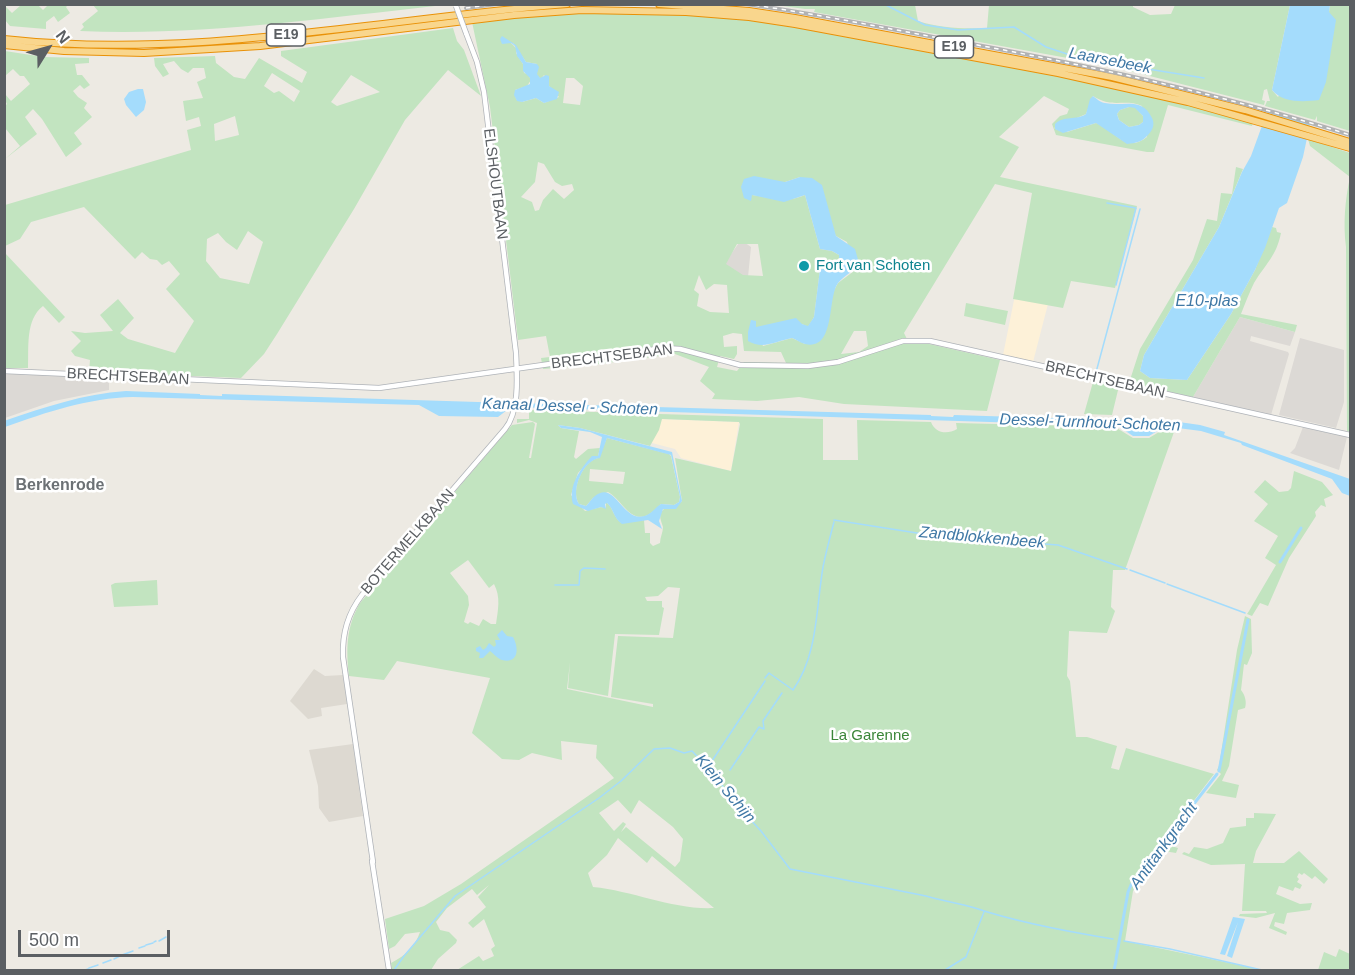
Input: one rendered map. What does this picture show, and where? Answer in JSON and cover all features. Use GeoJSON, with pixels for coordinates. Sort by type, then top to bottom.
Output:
{"type":"FeatureCollection","features":[{"type":"Feature","properties":{"kind":"highway","name":"E19"},"geometry":{"type":"LineString","coordinates":[[4,39],[98,46],[198,43],[361,28],[567,4]]}},
{"type":"Feature","properties":{"kind":"highway","name":"E19"},"geometry":{"type":"LineString","coordinates":[[659,4],[749,10],[1112,77],[1350,142]]}},
{"type":"Feature","properties":{"kind":"highway","name":"E19"},"geometry":{"type":"LineString","coordinates":[[4,45],[64,51],[144,53],[260,46],[536,13],[582,10],[686,12],[749,17],[919,46],[1099,81],[1245,113]]}},
{"type":"Feature","properties":{"kind":"highway","name":"E19"},"geometry":{"type":"LineString","coordinates":[[1319,135],[1350,148]]}},
{"type":"Feature","properties":{"kind":"main road","name":"ELSHOUTBAAN"},"geometry":{"type":"LineString","coordinates":[[456,5],[477,62],[484,92],[517,368]]}},
{"type":"Feature","properties":{"kind":"main road","name":"BRECHTSEBAAN"},"geometry":{"type":"LineString","coordinates":[[4,371],[379,388],[664,348],[680,349],[740,365],[819,365],[845,360],[903,341],[926,341],[1350,435]]}},
{"type":"Feature","properties":{"kind":"main road","name":"BOTERMELKBAAN"},"geometry":{"type":"LineString","coordinates":[[388,970],[343,657],[344,635],[349,619],[362,594],[513,417],[517,368]]}},
{"type":"Feature","properties":{"kind":"shaded area"},"geometry":{"type":"Polygon","coordinates":[[[741,240],[751,247],[748,277],[743,277],[724,264],[741,240]]]}},
{"type":"Feature","properties":{"kind":"shaded area"},"geometry":{"type":"Polygon","coordinates":[[[1015,295],[1048,304],[1033,362],[1003,355],[1015,295]]]}},
{"type":"Feature","properties":{"kind":"shaded area"},"geometry":{"type":"Polygon","coordinates":[[[1240,317],[1295,332],[1290,346],[1251,336],[1250,341],[1289,354],[1271,415],[1193,397],[1240,317]]]}},
{"type":"Feature","properties":{"kind":"shaded area"},"geometry":{"type":"Polygon","coordinates":[[[1300,338],[1344,350],[1344,402],[1336,428],[1279,415],[1300,338]]]}},
{"type":"Feature","properties":{"kind":"shaded area"},"geometry":{"type":"Polygon","coordinates":[[[5,373],[109,377],[109,390],[54,401],[5,418],[5,373]]]}},
{"type":"Feature","properties":{"kind":"shaded area"},"geometry":{"type":"Polygon","coordinates":[[[662,419],[739,422],[731,471],[681,458],[675,449],[648,442],[662,419]]]}},
{"type":"Feature","properties":{"kind":"shaded area"},"geometry":{"type":"Polygon","coordinates":[[[1303,427],[1347,437],[1339,470],[1290,453],[1295,448],[1303,427]]]}},
{"type":"Feature","properties":{"kind":"shaded area"},"geometry":{"type":"Polygon","coordinates":[[[314,669],[325,676],[343,675],[347,704],[321,708],[322,716],[308,719],[290,701],[314,669]]]}},
{"type":"Feature","properties":{"kind":"shaded area"},"geometry":{"type":"Polygon","coordinates":[[[353,744],[363,816],[329,822],[319,808],[318,786],[309,750],[353,744]]]}},
{"type":"Feature","properties":{"kind":"green space"},"geometry":{"type":"Polygon","coordinates":[[[169,4],[171,6],[174,4],[435,6],[213,29],[80,31],[84,27],[82,24],[98,11],[93,5],[169,4]]]}},
{"type":"Feature","properties":{"kind":"green space"},"geometry":{"type":"Polygon","coordinates":[[[4,5],[12,13],[21,5],[38,5],[43,10],[48,5],[68,5],[66,7],[70,13],[58,22],[54,16],[46,22],[46,29],[10,26],[5,20],[4,5]]]}},
{"type":"Feature","properties":{"kind":"green space"},"geometry":{"type":"Polygon","coordinates":[[[776,5],[915,5],[918,21],[943,27],[987,28],[989,5],[1133,5],[1150,15],[1171,14],[1175,5],[1290,5],[1272,90],[1278,97],[1329,12],[1330,5],[1350,5],[1350,131],[1317,121],[1317,116],[1315,120],[1265,106],[1267,101],[1270,101],[1267,89],[1264,90],[1262,100],[1265,101],[1264,105],[1073,59],[814,12],[815,9],[776,5]]]}},
{"type":"Feature","properties":{"kind":"green space"},"geometry":{"type":"Polygon","coordinates":[[[582,12],[645,12],[750,19],[1068,77],[1179,102],[1253,122],[1252,126],[1168,105],[1154,152],[1147,152],[1056,135],[1052,124],[1060,116],[1067,114],[1069,109],[1044,96],[999,137],[1019,147],[1000,177],[1137,206],[1115,288],[1071,281],[1063,308],[1013,299],[1032,193],[995,184],[904,333],[909,343],[929,344],[1000,360],[987,411],[844,404],[799,397],[757,401],[712,399],[715,394],[700,381],[709,367],[675,354],[543,369],[541,358],[550,357],[546,336],[518,340],[490,107],[472,22],[582,12]],[[511,43],[517,49],[516,53],[523,64],[524,73],[528,74],[531,80],[527,86],[515,90],[516,99],[522,102],[536,98],[544,103],[559,97],[549,86],[544,75],[541,79],[537,76],[537,64],[526,62],[513,43],[511,43]],[[566,78],[563,103],[580,105],[583,86],[574,78],[566,78]],[[1093,96],[1086,114],[1054,128],[1067,132],[1096,123],[1126,142],[1140,142],[1147,137],[1142,106],[1107,102],[1093,96]],[[538,162],[535,182],[521,197],[532,202],[535,211],[539,210],[543,200],[553,189],[564,199],[574,190],[572,184],[562,186],[555,182],[544,164],[538,162]],[[800,177],[778,182],[752,195],[784,200],[805,195],[820,249],[839,255],[839,261],[826,269],[820,269],[814,317],[808,327],[802,324],[756,328],[752,321],[763,346],[792,338],[805,344],[838,283],[854,271],[847,242],[836,236],[800,177]],[[737,244],[726,264],[743,275],[763,276],[758,244],[737,244]],[[699,275],[694,290],[699,294],[697,306],[710,312],[729,313],[727,285],[714,284],[706,290],[699,275]],[[854,331],[841,354],[859,352],[868,346],[866,331],[854,331]],[[733,333],[723,336],[724,347],[737,346],[734,359],[720,356],[717,367],[737,371],[744,362],[786,363],[781,352],[744,351],[742,334],[733,333]]]}},
{"type":"Feature","properties":{"kind":"green space"},"geometry":{"type":"Polygon","coordinates":[[[453,28],[481,96],[448,70],[405,120],[354,209],[277,334],[264,354],[241,378],[89,372],[90,360],[75,356],[71,351],[81,341],[71,331],[85,333],[113,331],[100,315],[118,299],[134,318],[120,333],[128,339],[175,353],[194,321],[166,289],[180,274],[169,261],[162,265],[142,252],[135,259],[84,207],[31,222],[20,239],[5,246],[5,205],[191,150],[187,130],[201,126],[199,117],[186,121],[183,101],[203,98],[197,82],[206,78],[204,68],[193,68],[188,73],[174,61],[163,64],[169,74],[163,77],[155,66],[154,58],[215,56],[216,63],[234,77],[245,79],[259,58],[302,83],[307,72],[281,56],[281,51],[453,28]],[[272,73],[264,86],[274,93],[279,91],[294,102],[300,91],[272,73]],[[351,75],[331,102],[337,106],[380,92],[351,75]],[[235,116],[214,124],[215,141],[239,135],[235,116]],[[248,231],[237,250],[218,233],[207,239],[206,261],[220,278],[249,284],[263,242],[248,231]]]}},
{"type":"Feature","properties":{"kind":"green space"},"geometry":{"type":"Polygon","coordinates":[[[5,51],[44,57],[89,58],[89,63],[75,64],[77,75],[82,75],[90,85],[84,89],[80,85],[73,91],[87,103],[84,108],[92,117],[74,133],[82,144],[66,157],[33,109],[25,117],[37,134],[5,159],[20,146],[5,128],[5,106],[7,104],[5,94],[11,101],[30,84],[24,76],[20,76],[13,69],[5,76],[5,51]]]}},
{"type":"Feature","properties":{"kind":"green space"},"geometry":{"type":"Polygon","coordinates":[[[1135,107],[1143,116],[1143,122],[1139,125],[1129,127],[1119,120],[1117,114],[1120,110],[1135,107]]]}},
{"type":"Feature","properties":{"kind":"green space"},"geometry":{"type":"Polygon","coordinates":[[[1308,139],[1350,153],[1350,177],[1310,146],[1308,139]]]}},
{"type":"Feature","properties":{"kind":"green space"},"geometry":{"type":"Polygon","coordinates":[[[1236,167],[1243,169],[1219,227],[1144,355],[1140,371],[1150,378],[1187,380],[1231,314],[1255,270],[1272,227],[1281,233],[1279,241],[1254,283],[1241,314],[1297,325],[1295,332],[1240,317],[1193,397],[1129,383],[1140,349],[1193,260],[1207,219],[1217,221],[1221,193],[1232,194],[1236,167]]]}},
{"type":"Feature","properties":{"kind":"green space"},"geometry":{"type":"Polygon","coordinates":[[[1350,177],[1350,432],[1347,431],[1345,221],[1350,177]]]}},
{"type":"Feature","properties":{"kind":"green space"},"geometry":{"type":"Polygon","coordinates":[[[5,253],[65,317],[59,323],[43,306],[37,312],[29,335],[28,368],[5,368],[5,253]]]}},
{"type":"Feature","properties":{"kind":"green space"},"geometry":{"type":"Polygon","coordinates":[[[966,303],[1008,311],[1005,325],[964,316],[966,303]]]}},
{"type":"Feature","properties":{"kind":"green space"},"geometry":{"type":"Polygon","coordinates":[[[1093,382],[1119,386],[1112,415],[1084,414],[1093,382]]]}},
{"type":"Feature","properties":{"kind":"green space","name":"La Garenne"},"geometry":{"type":"Polygon","coordinates":[[[529,410],[823,419],[823,460],[858,460],[857,420],[931,422],[935,429],[945,432],[957,429],[956,423],[1115,427],[1133,438],[1149,438],[1159,432],[1174,432],[1125,570],[1113,570],[1111,607],[1115,611],[1107,633],[1069,631],[1067,676],[1070,681],[1076,737],[1087,737],[1117,746],[1111,768],[1119,770],[1126,748],[1214,774],[1177,823],[1183,826],[1168,845],[1178,848],[1176,853],[1164,851],[1133,891],[1125,941],[1263,970],[457,970],[479,956],[483,961],[494,956],[491,949],[495,946],[484,919],[473,928],[468,923],[486,907],[478,897],[489,885],[477,895],[472,889],[447,908],[436,922],[440,930],[449,932],[457,940],[438,959],[431,970],[392,970],[391,963],[409,950],[420,932],[405,934],[395,946],[389,949],[385,919],[424,906],[461,884],[614,778],[596,758],[597,745],[561,741],[562,760],[532,753],[519,760],[502,759],[472,733],[490,678],[397,661],[384,680],[349,676],[348,638],[355,612],[360,603],[512,425],[533,422],[535,424],[529,458],[531,458],[537,423],[529,420],[517,423],[517,419],[529,419],[529,410]],[[662,419],[650,446],[580,428],[558,425],[561,428],[579,431],[574,457],[576,459],[588,449],[600,448],[598,456],[594,456],[578,473],[571,495],[585,511],[606,508],[606,502],[622,523],[644,520],[645,533],[650,533],[650,543],[653,546],[660,543],[663,527],[661,513],[665,508],[672,509],[682,501],[675,458],[731,471],[740,424],[739,422],[662,419]],[[468,560],[450,573],[468,596],[469,605],[464,622],[479,626],[483,619],[496,624],[498,599],[494,584],[489,588],[468,560]],[[668,587],[658,596],[645,597],[647,601],[662,601],[664,608],[659,635],[615,634],[608,696],[568,688],[570,662],[567,689],[653,707],[653,704],[611,697],[618,636],[673,638],[680,588],[668,587]],[[618,800],[599,813],[614,831],[623,822],[626,824],[621,832],[626,827],[675,867],[680,861],[683,839],[673,827],[639,800],[631,814],[618,800]],[[618,838],[607,855],[588,873],[593,887],[684,906],[714,908],[652,856],[647,863],[618,838]]]}},
{"type":"Feature","properties":{"kind":"green space"},"geometry":{"type":"Polygon","coordinates":[[[607,438],[669,454],[680,497],[679,502],[674,505],[661,504],[651,513],[638,517],[608,492],[593,498],[586,506],[579,504],[577,484],[587,464],[598,458],[607,438]],[[590,469],[589,481],[623,484],[625,472],[590,469]]]}},
{"type":"Feature","properties":{"kind":"green space"},"geometry":{"type":"Polygon","coordinates":[[[1294,471],[1322,482],[1333,495],[1324,499],[1326,507],[1321,505],[1315,512],[1316,516],[1289,558],[1268,606],[1260,603],[1252,616],[1247,614],[1276,565],[1265,558],[1278,536],[1254,521],[1268,504],[1254,492],[1265,480],[1279,492],[1288,491],[1291,488],[1294,471]]]}},
{"type":"Feature","properties":{"kind":"green space"},"geometry":{"type":"Polygon","coordinates":[[[157,580],[158,605],[114,607],[111,585],[157,580]]]}},
{"type":"Feature","properties":{"kind":"green space"},"geometry":{"type":"Polygon","coordinates":[[[1245,616],[1251,619],[1252,653],[1247,665],[1244,664],[1241,690],[1246,706],[1238,710],[1229,766],[1222,781],[1239,785],[1236,798],[1206,793],[1221,774],[1217,770],[1245,616]]]}},
{"type":"Feature","properties":{"kind":"green space"},"geometry":{"type":"Polygon","coordinates":[[[1254,813],[1276,814],[1256,851],[1253,863],[1284,863],[1299,851],[1328,879],[1324,884],[1315,876],[1312,879],[1304,873],[1302,875],[1299,873],[1297,882],[1302,885],[1300,889],[1295,887],[1293,891],[1279,886],[1276,894],[1300,904],[1312,903],[1310,910],[1287,913],[1284,924],[1275,922],[1274,926],[1287,932],[1286,935],[1269,928],[1275,913],[1256,918],[1239,916],[1240,914],[1267,913],[1266,911],[1242,911],[1245,864],[1211,865],[1182,854],[1184,852],[1189,854],[1194,847],[1207,849],[1223,843],[1230,828],[1246,826],[1246,818],[1254,818],[1254,813]]]}},
{"type":"Feature","properties":{"kind":"green space"},"geometry":{"type":"Polygon","coordinates":[[[1339,949],[1350,954],[1350,970],[1318,970],[1324,952],[1336,957],[1339,949]]]}},
{"type":"Feature","properties":{"kind":"water"},"geometry":{"type":"Polygon","coordinates":[[[1290,5],[1330,5],[1329,12],[1336,20],[1326,82],[1319,100],[1287,99],[1272,90],[1290,5]]]}},
{"type":"Feature","properties":{"kind":"water"},"geometry":{"type":"Polygon","coordinates":[[[502,36],[516,45],[526,62],[537,64],[539,67],[537,74],[540,78],[549,76],[549,86],[559,92],[557,99],[544,103],[536,98],[517,101],[514,95],[515,90],[530,84],[530,78],[523,71],[523,64],[517,56],[515,46],[511,43],[502,44],[500,39],[502,36]]]}},
{"type":"Feature","properties":{"kind":"water"},"geometry":{"type":"Polygon","coordinates":[[[143,89],[146,102],[144,110],[136,117],[124,99],[129,92],[143,89]]]}},
{"type":"Feature","properties":{"kind":"water"},"geometry":{"type":"Polygon","coordinates":[[[1093,96],[1104,103],[1132,104],[1143,107],[1152,118],[1150,133],[1141,141],[1127,144],[1096,123],[1063,133],[1055,129],[1055,124],[1059,121],[1086,114],[1093,96]],[[1135,108],[1120,110],[1117,114],[1119,120],[1129,127],[1143,122],[1143,116],[1135,108]]]}},
{"type":"Feature","properties":{"kind":"water","name":"E10-plas"},"geometry":{"type":"Polygon","coordinates":[[[1267,112],[1310,124],[1303,157],[1287,203],[1279,208],[1265,248],[1231,314],[1187,380],[1150,378],[1140,371],[1144,355],[1219,227],[1251,156],[1267,112]]]}},
{"type":"Feature","properties":{"kind":"water"},"geometry":{"type":"Polygon","coordinates":[[[754,176],[785,182],[800,177],[812,178],[822,185],[836,236],[855,249],[859,263],[838,283],[826,332],[822,340],[815,344],[805,344],[792,338],[764,345],[748,341],[751,320],[756,321],[756,327],[796,318],[808,326],[814,317],[820,269],[826,269],[839,261],[839,255],[820,249],[805,195],[784,202],[752,195],[751,201],[744,198],[741,187],[744,179],[754,176]]]}},
{"type":"Feature","properties":{"kind":"water"},"geometry":{"type":"Polygon","coordinates":[[[126,391],[222,396],[222,394],[510,403],[511,401],[953,417],[954,415],[1179,422],[1225,432],[1224,435],[1350,479],[1350,496],[1342,493],[1332,479],[1241,443],[1201,431],[1170,427],[1164,427],[1149,436],[1133,436],[1118,426],[511,407],[498,417],[439,416],[419,405],[133,397],[84,403],[5,427],[4,421],[49,406],[79,398],[126,391]]]}},
{"type":"Feature","properties":{"kind":"water"},"geometry":{"type":"Polygon","coordinates":[[[558,425],[580,428],[672,452],[682,501],[676,509],[663,509],[659,521],[662,529],[648,520],[622,524],[607,503],[605,504],[606,509],[601,507],[588,511],[573,504],[572,491],[576,478],[592,456],[598,456],[602,437],[590,432],[561,428],[558,425]],[[607,438],[600,458],[589,464],[580,476],[576,491],[579,504],[586,506],[602,492],[609,493],[632,514],[639,517],[647,515],[661,504],[674,505],[679,502],[680,497],[671,455],[607,438]]]}},
{"type":"Feature","properties":{"kind":"water"},"geometry":{"type":"Polygon","coordinates":[[[502,630],[507,636],[513,637],[517,650],[515,657],[508,661],[502,660],[490,651],[483,658],[479,658],[480,653],[476,651],[476,648],[480,646],[483,650],[489,643],[494,647],[495,640],[500,640],[497,635],[502,630]]]}},
{"type":"Feature","properties":{"kind":"water"},"geometry":{"type":"Polygon","coordinates":[[[1233,917],[1245,919],[1232,958],[1227,956],[1238,922],[1225,955],[1220,954],[1233,917]]]}},
{"type":"Feature","properties":{"kind":"waterway","name":"Laarsebeek"},"geometry":{"type":"LineString","coordinates":[[884,4],[925,25],[958,30],[1014,27],[1046,47],[1079,58],[1204,78]]}},
{"type":"Feature","properties":{"kind":"waterway"},"geometry":{"type":"LineString","coordinates":[[1107,203],[1136,208],[1116,285]]}},
{"type":"Feature","properties":{"kind":"waterway"},"geometry":{"type":"LineString","coordinates":[[1095,376],[1140,209]]}},
{"type":"Feature","properties":{"kind":"waterway","name":"Zandblokkenbeek"},"geometry":{"type":"LineString","coordinates":[[834,520],[936,536],[1058,545],[1127,569]]}},
{"type":"Feature","properties":{"kind":"waterway","name":"Zandblokkenbeek"},"geometry":{"type":"LineString","coordinates":[[765,678],[769,673],[793,690],[801,676],[812,647],[823,567],[834,522]]}},
{"type":"Feature","properties":{"kind":"waterway","name":"Antitankgracht"},"geometry":{"type":"LineString","coordinates":[[1280,562],[1301,528]]}},
{"type":"Feature","properties":{"kind":"waterway"},"geometry":{"type":"LineString","coordinates":[[555,585],[579,585],[580,571],[584,568],[605,569]]}},
{"type":"Feature","properties":{"kind":"waterway","name":"Zandblokkenbeek"},"geometry":{"type":"LineString","coordinates":[[1130,570],[1165,583]]}},
{"type":"Feature","properties":{"kind":"waterway","name":"Zandblokkenbeek"},"geometry":{"type":"LineString","coordinates":[[1167,584],[1245,613]]}},
{"type":"Feature","properties":{"kind":"waterway","name":"Antitankgracht"},"geometry":{"type":"LineString","coordinates":[[1219,771],[1248,620]]}},
{"type":"Feature","properties":{"kind":"waterway","name":"Zandblokkenbeek"},"geometry":{"type":"LineString","coordinates":[[708,767],[765,681]]}},
{"type":"Feature","properties":{"kind":"waterway","name":"Zandblokkenbeek"},"geometry":{"type":"LineString","coordinates":[[730,770],[759,727],[764,729],[763,721],[782,693]]}},
{"type":"Feature","properties":{"kind":"waterway","name":"Klein Schijn"},"geometry":{"type":"LineString","coordinates":[[394,970],[455,896],[599,798],[621,781],[654,749],[670,748],[684,753],[692,751],[714,774],[733,801],[761,831],[790,869],[926,896],[1025,922],[1113,939]]}},
{"type":"Feature","properties":{"kind":"waterway","name":"Antitankgracht"},"geometry":{"type":"LineString","coordinates":[[1116,959],[1131,885],[1217,774]]}},
{"type":"Feature","properties":{"kind":"waterway"},"geometry":{"type":"LineString","coordinates":[[945,970],[966,957],[984,912]]}},
{"type":"Feature","properties":{"kind":"waterway"},"geometry":{"type":"LineString","coordinates":[[159,941],[166,937]]}},
{"type":"Feature","properties":{"kind":"waterway","name":"Klein Schijn"},"geometry":{"type":"LineString","coordinates":[[1124,941],[1262,970]]}},
{"type":"Feature","properties":{"kind":"waterway"},"geometry":{"type":"LineString","coordinates":[[146,945],[153,943]]}},
{"type":"Feature","properties":{"kind":"waterway"},"geometry":{"type":"LineString","coordinates":[[139,948],[145,946]]}},
{"type":"Feature","properties":{"kind":"waterway"},"geometry":{"type":"LineString","coordinates":[[122,955],[133,951]]}},
{"type":"Feature","properties":{"kind":"waterway"},"geometry":{"type":"LineString","coordinates":[[114,959],[120,956]]}},
{"type":"Feature","properties":{"kind":"waterway"},"geometry":{"type":"LineString","coordinates":[[103,963],[111,960]]}},
{"type":"Feature","properties":{"kind":"waterway","name":"Antitankgracht"},"geometry":{"type":"LineString","coordinates":[[1114,970],[1116,961]]}},
{"type":"Feature","properties":{"kind":"waterway"},"geometry":{"type":"LineString","coordinates":[[89,968],[98,965]]}},
{"type":"Feature","properties":{"kind":"railway"},"geometry":{"type":"LineString","coordinates":[[466,8],[496,4]]}},
{"type":"Feature","properties":{"kind":"railway"},"geometry":{"type":"LineString","coordinates":[[746,4],[795,11],[1095,68],[1248,105],[1350,135]]}},
{"type":"Feature","properties":{"kind":"place","name":"Fort van Schoten"},"geometry":{"type":"Point","coordinates":[804,266]}},
{"type":"Feature","properties":{"kind":"district","name":"Berkenrode"},"geometry":{"type":"Point","coordinates":[60,486]}},
{"type":"Feature","properties":{"kind":"water label","name":"Kanaal Dessel - Schoten"},"geometry":{"type":"Point","coordinates":[570,407]}},
{"type":"Feature","properties":{"kind":"water label","name":"Dessel-Turnhout-Schoten"},"geometry":{"type":"Point","coordinates":[1090,423]}}]}
